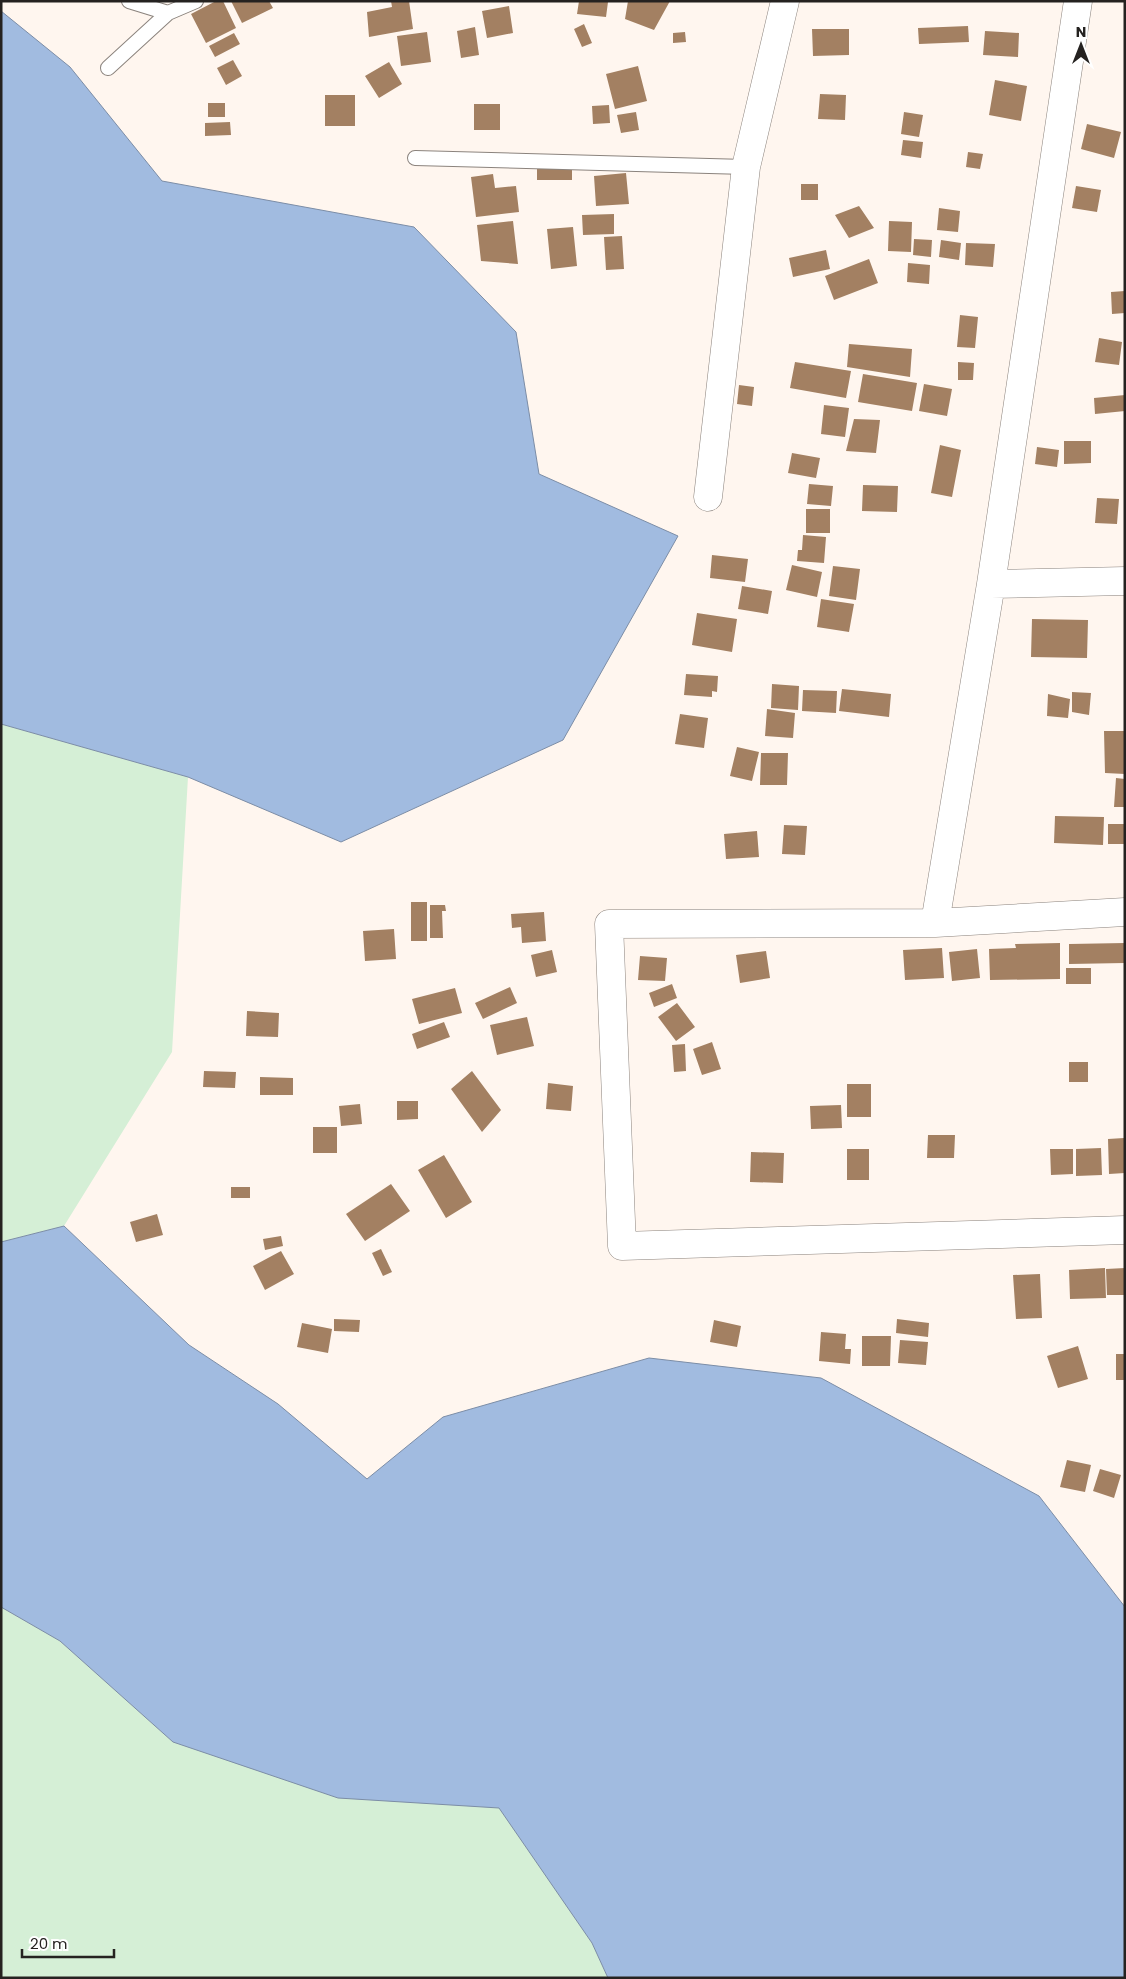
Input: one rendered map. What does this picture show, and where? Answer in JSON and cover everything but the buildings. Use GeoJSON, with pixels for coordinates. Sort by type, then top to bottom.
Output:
{"type":"FeatureCollection","features":[{"type":"Feature","properties":{"kind":"street"},"geometry":{"type":"LineString","coordinates":[[708,497],[746,167],[785,1]]}},
{"type":"Feature","properties":{"kind":"street"},"geometry":{"type":"LineString","coordinates":[[935,922],[991,584],[1078,1]]}},
{"type":"Feature","properties":{"kind":"street"},"geometry":{"type":"LineString","coordinates":[[991,584],[1125,581]]}},
{"type":"Feature","properties":{"kind":"street"},"geometry":{"type":"LineString","coordinates":[[1125,912],[935,922],[609,924],[622,1246],[1125,1230]]}},
{"type":"Feature","properties":{"kind":"lane"},"geometry":{"type":"LineString","coordinates":[[129,1],[168,13]]}},
{"type":"Feature","properties":{"kind":"lane"},"geometry":{"type":"LineString","coordinates":[[108,68],[168,13],[196,1]]}},
{"type":"Feature","properties":{"kind":"lane"},"geometry":{"type":"LineString","coordinates":[[415,158],[746,167]]}},
{"type":"Feature","properties":{"kind":"green space"},"geometry":{"type":"Polygon","coordinates":[[[1,724],[188,777],[172,1052],[64,1226],[1,1242],[1,724]]]}},
{"type":"Feature","properties":{"kind":"green space"},"geometry":{"type":"Polygon","coordinates":[[[1,1607],[60,1641],[173,1742],[500,1808],[592,1943],[608,1978],[1,1978],[1,1607]]]}},
{"type":"Feature","properties":{"kind":"water"},"geometry":{"type":"Polygon","coordinates":[[[1,11],[70,67],[162,181],[414,227],[516,332],[539,474],[678,536],[563,740],[341,842],[188,777],[1,724],[1,11]]]}},
{"type":"Feature","properties":{"kind":"water"},"geometry":{"type":"Polygon","coordinates":[[[64,1226],[189,1345],[278,1404],[367,1479],[443,1417],[649,1358],[821,1378],[1039,1496],[1125,1607],[1125,1978],[608,1978],[592,1943],[499,1808],[338,1798],[173,1742],[60,1641],[1,1607],[1,1242],[64,1226]]]}}]}
